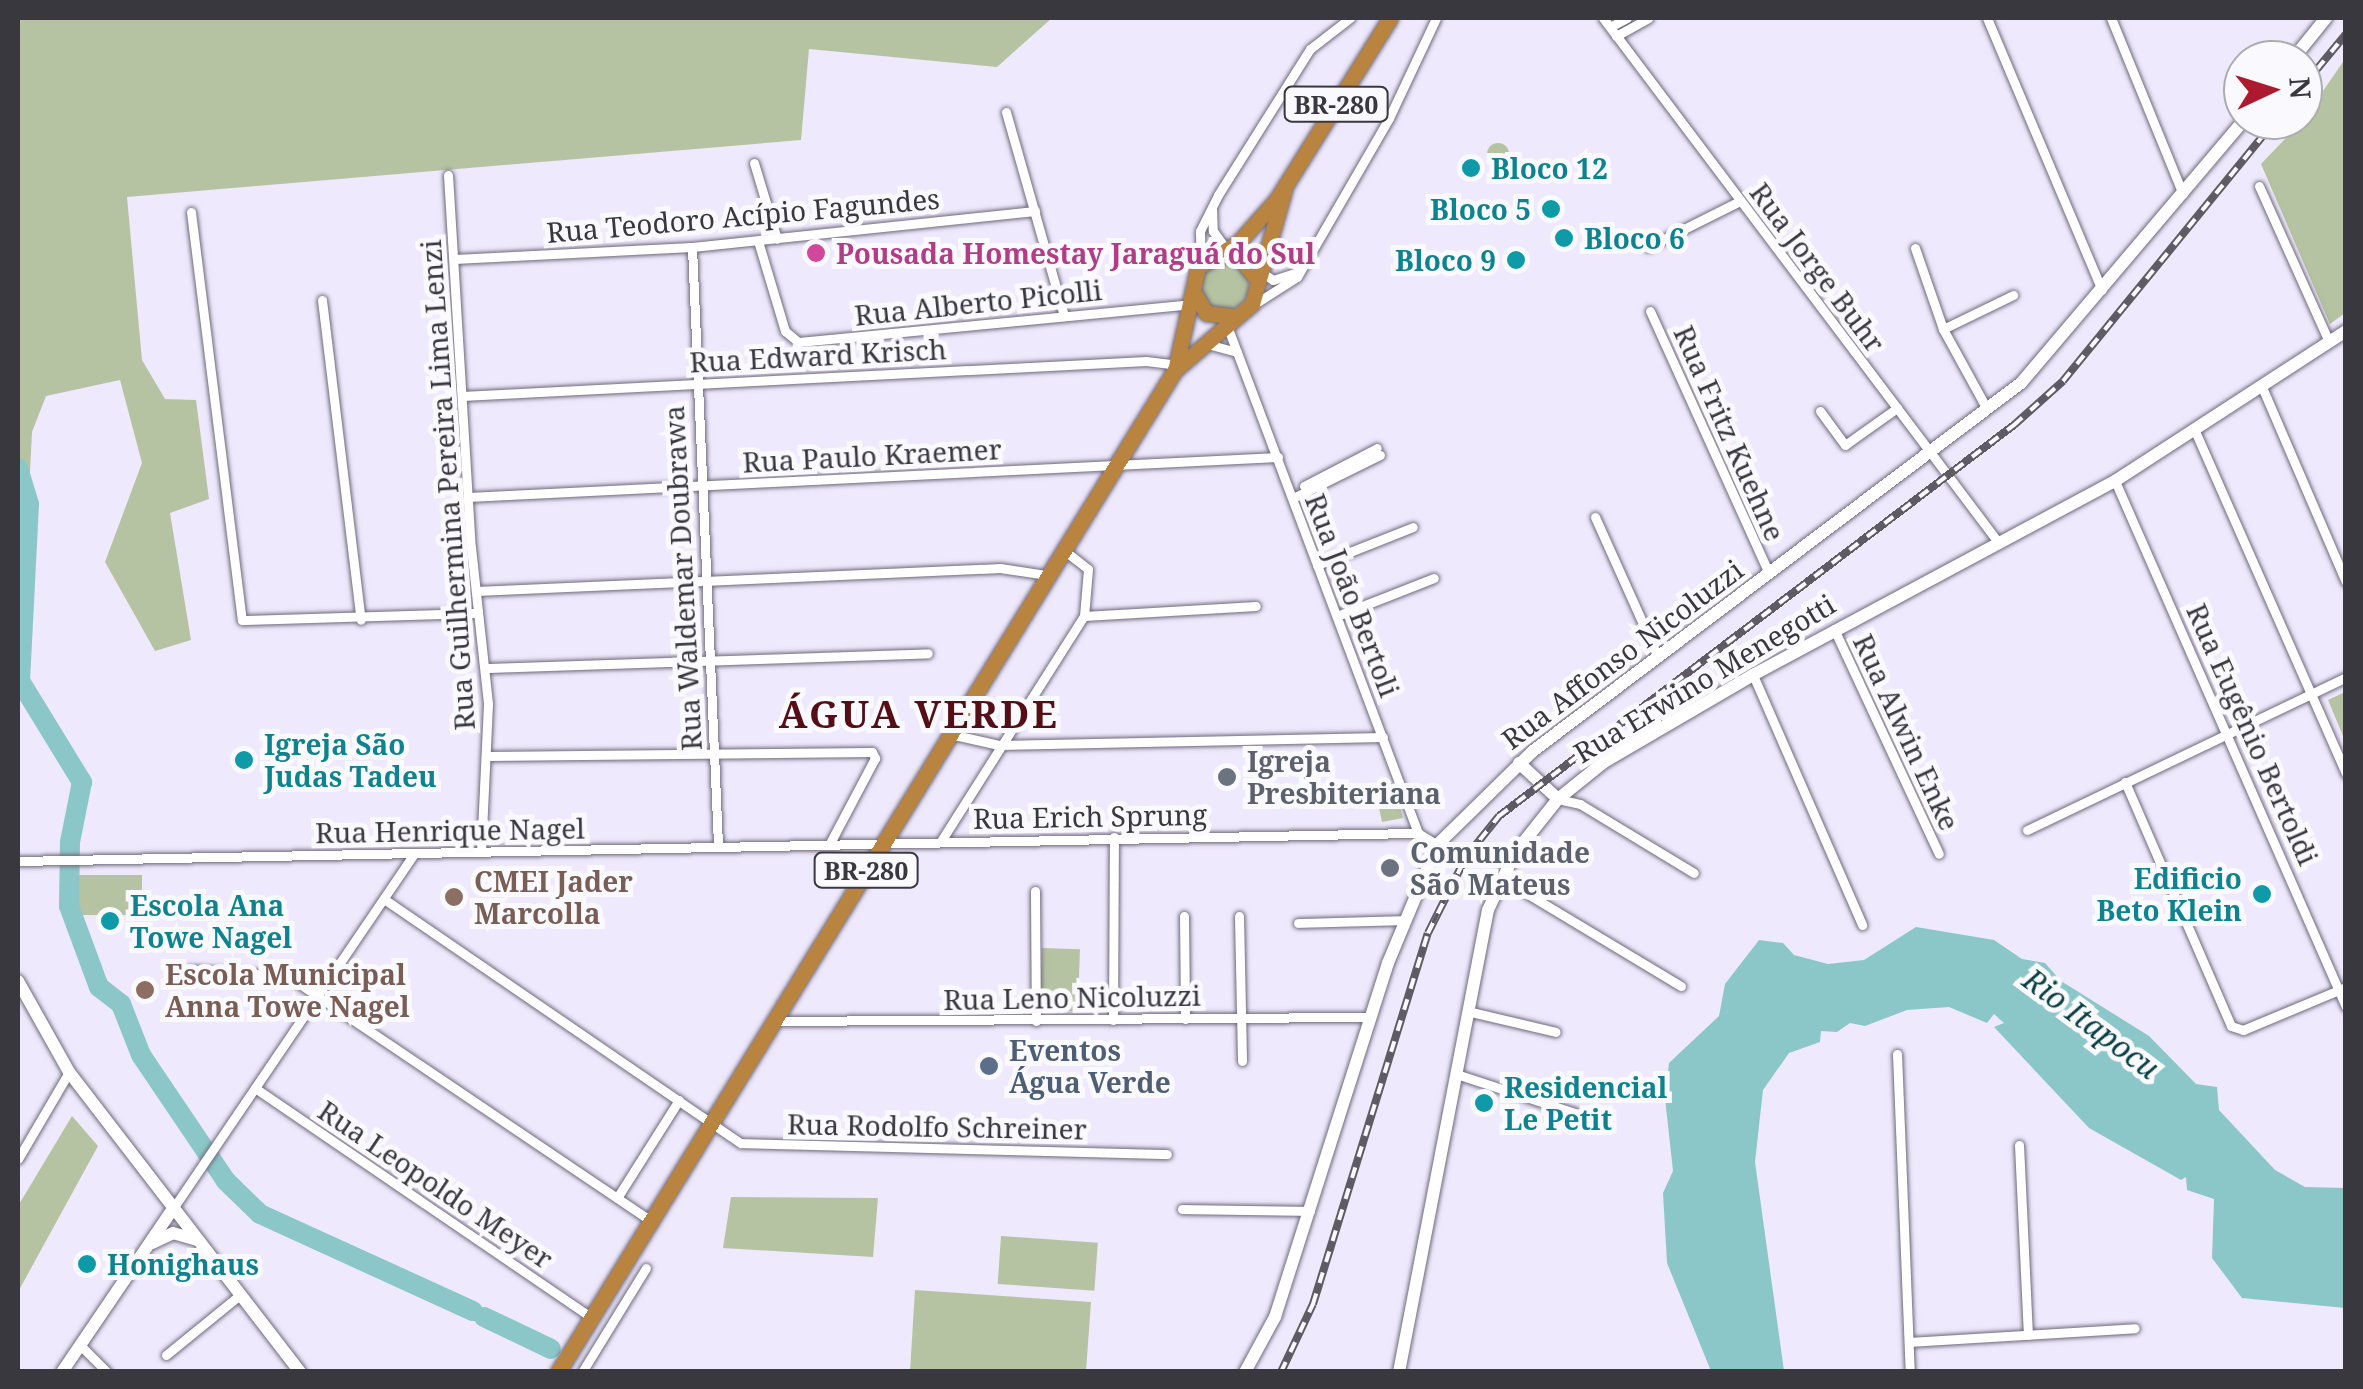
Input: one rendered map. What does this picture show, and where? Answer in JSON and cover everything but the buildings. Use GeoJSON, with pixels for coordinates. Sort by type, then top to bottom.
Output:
{"type":"FeatureCollection","features":[{"type":"Feature","properties":{"kind":"highway","name":"BR-280"},"geometry":{"type":"LineString","coordinates":[[558,1372],[1176,368],[1229,320],[1251,306],[1254,272],[1284,191],[1390,18]]}},
{"type":"Feature","properties":{"kind":"highway","name":"BR-280"},"geometry":{"type":"LineString","coordinates":[[1176,368],[1201,263],[1225,253],[1284,191]]}},
{"type":"Feature","properties":{"kind":"highway"},"geometry":{"type":"LineString","coordinates":[[1225,253],[1254,272]]}},
{"type":"Feature","properties":{"kind":"highway"},"geometry":{"type":"LineString","coordinates":[[1194,300],[1229,320]]}},
{"type":"Feature","properties":{"kind":"street"},"geometry":{"type":"LineString","coordinates":[[1201,263],[1200,232],[1212,205],[1310,49],[1350,18]]}},
{"type":"Feature","properties":{"kind":"street"},"geometry":{"type":"LineString","coordinates":[[1251,306],[1285,288],[1300,270],[1389,118],[1436,18]]}},
{"type":"Feature","properties":{"kind":"street","name":"Rua Jorge Buhr"},"geometry":{"type":"LineString","coordinates":[[1603,18],[1998,542]]}},
{"type":"Feature","properties":{"kind":"street"},"geometry":{"type":"LineString","coordinates":[[1613,32],[1627,18]]}},
{"type":"Feature","properties":{"kind":"street"},"geometry":{"type":"LineString","coordinates":[[1613,32],[1648,18]]}},
{"type":"Feature","properties":{"kind":"street"},"geometry":{"type":"LineString","coordinates":[[1987,18],[2102,290]]}},
{"type":"Feature","properties":{"kind":"street"},"geometry":{"type":"LineString","coordinates":[[2111,18],[2183,194]]}},
{"type":"Feature","properties":{"kind":"street"},"geometry":{"type":"LineString","coordinates":[[2308,40],[2326,18]]}},
{"type":"Feature","properties":{"kind":"street"},"geometry":{"type":"LineString","coordinates":[[1006,112],[1064,316]]}},
{"type":"Feature","properties":{"kind":"street","name":"Rua Affonso Nicoluzzi"},"geometry":{"type":"LineString","coordinates":[[1245,1372],[1275,1317],[1402,920],[1436,846],[1520,763],[1987,410],[2037,368],[2228,140]]}},
{"type":"Feature","properties":{"kind":"street"},"geometry":{"type":"LineString","coordinates":[[754,163],[777,239]]}},
{"type":"Feature","properties":{"kind":"street","name":"Rua Guilhermina Pereira Lima Lenzi"},"geometry":{"type":"LineString","coordinates":[[448,175],[468,497],[485,668],[487,756],[481,852]]}},
{"type":"Feature","properties":{"kind":"street"},"geometry":{"type":"LineString","coordinates":[[2259,186],[2329,342]]}},
{"type":"Feature","properties":{"kind":"street"},"geometry":{"type":"LineString","coordinates":[[1648,247],[1740,202]]}},
{"type":"Feature","properties":{"kind":"street"},"geometry":{"type":"LineString","coordinates":[[1212,205],[1213,231],[1225,253]]}},
{"type":"Feature","properties":{"kind":"street","name":"Rua Teodoro Acípio Fagundes"},"geometry":{"type":"LineString","coordinates":[[454,259],[692,247],[1034,211]]}},
{"type":"Feature","properties":{"kind":"street"},"geometry":{"type":"LineString","coordinates":[[191,212],[242,620],[361,620],[478,613]]}},
{"type":"Feature","properties":{"kind":"street","name":"Rua Alberto Picolli"},"geometry":{"type":"LineString","coordinates":[[758,240],[785,331],[798,342],[1194,300]]}},
{"type":"Feature","properties":{"kind":"street","name":"Rua Waldemar Doubrawa"},"geometry":{"type":"LineString","coordinates":[[692,247],[718,846]]}},
{"type":"Feature","properties":{"kind":"street"},"geometry":{"type":"LineString","coordinates":[[1915,248],[1943,330],[1987,410]]}},
{"type":"Feature","properties":{"kind":"street"},"geometry":{"type":"LineString","coordinates":[[1254,272],[1273,280],[1300,270]]}},
{"type":"Feature","properties":{"kind":"street"},"geometry":{"type":"LineString","coordinates":[[1943,330],[2013,296]]}},
{"type":"Feature","properties":{"kind":"street"},"geometry":{"type":"LineString","coordinates":[[322,300],[361,620]]}},
{"type":"Feature","properties":{"kind":"street"},"geometry":{"type":"LineString","coordinates":[[1162,306],[1174,313],[1184,340]]}},
{"type":"Feature","properties":{"kind":"street","name":"Rua Fritz Kuehne"},"geometry":{"type":"LineString","coordinates":[[1650,310],[1769,573]]}},
{"type":"Feature","properties":{"kind":"street","name":"Rua João Bertoli"},"geometry":{"type":"LineString","coordinates":[[1229,320],[1418,833]]}},
{"type":"Feature","properties":{"kind":"street","name":"Rua Erwino Menegotti"},"geometry":{"type":"LineString","coordinates":[[1399,1372],[1466,1010],[1501,878],[1558,799],[1617,753],[1753,674],[2115,481],[2346,331]]}},
{"type":"Feature","properties":{"kind":"street"},"geometry":{"type":"LineString","coordinates":[[1201,345],[1238,352]]}},
{"type":"Feature","properties":{"kind":"street","name":"Rua Edward Krisch"},"geometry":{"type":"LineString","coordinates":[[462,396],[1146,361],[1176,368]]}},
{"type":"Feature","properties":{"kind":"street"},"geometry":{"type":"LineString","coordinates":[[2262,387],[2346,582]]}},
{"type":"Feature","properties":{"kind":"street"},"geometry":{"type":"LineString","coordinates":[[1820,410],[1845,445],[1897,408]]}},
{"type":"Feature","properties":{"kind":"street"},"geometry":{"type":"LineString","coordinates":[[2195,430],[2346,774]]}},
{"type":"Feature","properties":{"kind":"street"},"geometry":{"type":"LineString","coordinates":[[1292,495],[1378,452]]}},
{"type":"Feature","properties":{"kind":"street","name":"Rua Paulo Kraemer"},"geometry":{"type":"LineString","coordinates":[[468,497],[1278,457]]}},
{"type":"Feature","properties":{"kind":"street","name":"Rua Eugênio Bertoldi"},"geometry":{"type":"LineString","coordinates":[[2115,481],[2342,989],[2346,1007]]}},
{"type":"Feature","properties":{"kind":"street"},"geometry":{"type":"LineString","coordinates":[[1595,517],[1658,657]]}},
{"type":"Feature","properties":{"kind":"street"},"geometry":{"type":"LineString","coordinates":[[1318,565],[1413,527]]}},
{"type":"Feature","properties":{"kind":"street"},"geometry":{"type":"LineString","coordinates":[[942,842],[1084,616],[1088,569],[1064,550]]}},
{"type":"Feature","properties":{"kind":"street"},"geometry":{"type":"LineString","coordinates":[[476,591],[1010,568],[1047,575]]}},
{"type":"Feature","properties":{"kind":"street"},"geometry":{"type":"LineString","coordinates":[[1337,616],[1434,578]]}},
{"type":"Feature","properties":{"kind":"street"},"geometry":{"type":"LineString","coordinates":[[1084,616],[1256,606]]}},
{"type":"Feature","properties":{"kind":"street","name":"Rua Alwin Enke"},"geometry":{"type":"LineString","coordinates":[[1834,628],[1938,854]]}},
{"type":"Feature","properties":{"kind":"street"},"geometry":{"type":"LineString","coordinates":[[485,668],[928,653]]}},
{"type":"Feature","properties":{"kind":"street"},"geometry":{"type":"LineString","coordinates":[[1753,674],[1862,924]]}},
{"type":"Feature","properties":{"kind":"street"},"geometry":{"type":"LineString","coordinates":[[2027,830],[2346,677]]}},
{"type":"Feature","properties":{"kind":"street"},"geometry":{"type":"LineString","coordinates":[[950,734],[1000,745],[1383,737]]}},
{"type":"Feature","properties":{"kind":"street"},"geometry":{"type":"LineString","coordinates":[[487,756],[866,749],[875,758],[830,843]]}},
{"type":"Feature","properties":{"kind":"street"},"geometry":{"type":"LineString","coordinates":[[1520,763],[1558,799],[1580,804],[1694,873]]}},
{"type":"Feature","properties":{"kind":"street"},"geometry":{"type":"LineString","coordinates":[[2125,782],[2234,1028],[2342,989]]}},
{"type":"Feature","properties":{"kind":"street"},"geometry":{"type":"LineString","coordinates":[[1418,833],[1436,846]]}},
{"type":"Feature","properties":{"kind":"street","name":"Rua Erich Sprung"},"geometry":{"type":"LineString","coordinates":[[883,842],[1418,833]]}},
{"type":"Feature","properties":{"kind":"street"},"geometry":{"type":"LineString","coordinates":[[1113,1020],[1114,837]]}},
{"type":"Feature","properties":{"kind":"street","name":"Rua Henrique Nagel"},"geometry":{"type":"LineString","coordinates":[[18,862],[883,842]]}},
{"type":"Feature","properties":{"kind":"street"},"geometry":{"type":"LineString","coordinates":[[62,1372],[414,854]]}},
{"type":"Feature","properties":{"kind":"street"},"geometry":{"type":"LineString","coordinates":[[1501,878],[1681,986]]}},
{"type":"Feature","properties":{"kind":"street"},"geometry":{"type":"LineString","coordinates":[[1035,891],[1036,1021]]}},
{"type":"Feature","properties":{"kind":"street","name":"Rua Rodolfo Schreiner"},"geometry":{"type":"LineString","coordinates":[[384,899],[679,1100],[750,1143],[1167,1154]]}},
{"type":"Feature","properties":{"kind":"street"},"geometry":{"type":"LineString","coordinates":[[1184,916],[1185,1018]]}},
{"type":"Feature","properties":{"kind":"street"},"geometry":{"type":"LineString","coordinates":[[1239,916],[1242,1061]]}},
{"type":"Feature","properties":{"kind":"street"},"geometry":{"type":"LineString","coordinates":[[1298,923],[1402,920]]}},
{"type":"Feature","properties":{"kind":"street"},"geometry":{"type":"LineString","coordinates":[[190,970],[278,973],[651,1221]]}},
{"type":"Feature","properties":{"kind":"street"},"geometry":{"type":"LineString","coordinates":[[18,981],[69,1072],[300,1372]]}},
{"type":"Feature","properties":{"kind":"street"},"geometry":{"type":"LineString","coordinates":[[1466,1010],[1556,1032]]}},
{"type":"Feature","properties":{"kind":"street","name":"Rua Leno Nicoluzzi"},"geometry":{"type":"LineString","coordinates":[[775,1021],[1370,1017]]}},
{"type":"Feature","properties":{"kind":"street"},"geometry":{"type":"LineString","coordinates":[[1897,1054],[1910,1372]]}},
{"type":"Feature","properties":{"kind":"street"},"geometry":{"type":"LineString","coordinates":[[18,1159],[69,1072]]}},
{"type":"Feature","properties":{"kind":"street"},"geometry":{"type":"LineString","coordinates":[[1456,1074],[1584,1116]]}},
{"type":"Feature","properties":{"kind":"street","name":"Rua Leopoldo Meyer"},"geometry":{"type":"LineString","coordinates":[[255,1088],[591,1317]]}},
{"type":"Feature","properties":{"kind":"street"},"geometry":{"type":"LineString","coordinates":[[617,1198],[679,1100]]}},
{"type":"Feature","properties":{"kind":"street"},"geometry":{"type":"LineString","coordinates":[[2019,1145],[2028,1335]]}},
{"type":"Feature","properties":{"kind":"street"},"geometry":{"type":"LineString","coordinates":[[1182,1210],[1310,1211]]}},
{"type":"Feature","properties":{"kind":"street"},"geometry":{"type":"LineString","coordinates":[[147,1247],[174,1233],[201,1241]]}},
{"type":"Feature","properties":{"kind":"street"},"geometry":{"type":"LineString","coordinates":[[582,1372],[646,1268]]}},
{"type":"Feature","properties":{"kind":"street"},"geometry":{"type":"LineString","coordinates":[[166,1355],[241,1294]]}},
{"type":"Feature","properties":{"kind":"street"},"geometry":{"type":"LineString","coordinates":[[1909,1342],[2135,1328]]}},
{"type":"Feature","properties":{"kind":"street"},"geometry":{"type":"LineString","coordinates":[[80,1345],[107,1372]]}},
{"type":"Feature","properties":{"kind":"shaded area"},"geometry":{"type":"Polygon","coordinates":[[[18,18],[1052,18],[997,67],[809,49],[801,140],[127,197],[142,360],[165,399],[196,400],[209,499],[170,513],[191,640],[155,651],[105,562],[142,463],[120,380],[46,396],[32,432],[23,609],[18,608],[18,18]]]}},
{"type":"Feature","properties":{"kind":"shaded area"},"geometry":{"type":"Polygon","coordinates":[[[2345,59],[2345,313],[2330,324],[2261,164],[2284,140],[2323,140],[2323,91],[2345,59]]]}},
{"type":"Feature","properties":{"kind":"shaded area"},"geometry":{"type":"Polygon","coordinates":[[[1498,143],[1506,146],[1506,162],[1498,165],[1490,162],[1487,154],[1490,146],[1498,143]]]}},
{"type":"Feature","properties":{"kind":"shaded area"},"geometry":{"type":"Polygon","coordinates":[[[1225,262],[1242,269],[1249,286],[1242,303],[1225,310],[1208,303],[1201,286],[1208,269],[1225,262]]]}},
{"type":"Feature","properties":{"kind":"shaded area"},"geometry":{"type":"Polygon","coordinates":[[[2345,692],[2346,735],[2343,736],[2328,700],[2345,692]]]}},
{"type":"Feature","properties":{"kind":"shaded area"},"geometry":{"type":"Polygon","coordinates":[[[1393,783],[1403,818],[1382,822],[1374,784],[1393,783]]]}},
{"type":"Feature","properties":{"kind":"shaded area"},"geometry":{"type":"Polygon","coordinates":[[[76,875],[142,875],[142,915],[76,915],[76,875]]]}},
{"type":"Feature","properties":{"kind":"shaded area"},"geometry":{"type":"Polygon","coordinates":[[[1042,948],[1080,949],[1078,1011],[1040,1010],[1042,948]]]}},
{"type":"Feature","properties":{"kind":"shaded area"},"geometry":{"type":"Polygon","coordinates":[[[72,1116],[98,1146],[18,1292],[18,1206],[72,1116]]]}},
{"type":"Feature","properties":{"kind":"shaded area"},"geometry":{"type":"Polygon","coordinates":[[[731,1197],[878,1198],[873,1257],[723,1248],[731,1197]]]}},
{"type":"Feature","properties":{"kind":"shaded area"},"geometry":{"type":"Polygon","coordinates":[[[1001,1236],[1098,1243],[1094,1291],[998,1284],[1001,1236]]]}},
{"type":"Feature","properties":{"kind":"shaded area"},"geometry":{"type":"Polygon","coordinates":[[[915,1290],[1091,1302],[1086,1371],[910,1371],[915,1290]]]}},
{"type":"Feature","properties":{"kind":"water","name":"Rio Itapocu"},"geometry":{"type":"Polygon","coordinates":[[[1916,927],[1994,940],[2022,959],[2045,963],[2061,981],[2149,1036],[2196,1084],[2217,1087],[2219,1110],[2275,1170],[2305,1187],[2345,1188],[2345,1308],[2242,1298],[2212,1258],[2214,1199],[2187,1190],[2186,1177],[2181,1180],[2089,1128],[1994,1027],[2004,1023],[1994,1014],[1987,1023],[1949,1007],[1907,1010],[1865,1026],[1850,1023],[1837,1032],[1821,1031],[1820,1042],[1789,1053],[1763,1090],[1755,1162],[1784,1371],[1711,1371],[1667,1263],[1663,1193],[1673,1171],[1665,1098],[1669,1063],[1719,1016],[1725,984],[1759,940],[1783,943],[1794,955],[1828,964],[1864,960],[1916,927]]]}},
{"type":"Feature","properties":{"kind":"waterway"},"geometry":{"type":"LineString","coordinates":[[18,468],[29,504],[20,681],[82,782],[70,842],[69,906],[99,987],[121,1004],[141,1055],[226,1181],[260,1214],[473,1311]]}},
{"type":"Feature","properties":{"kind":"waterway"},"geometry":{"type":"LineString","coordinates":[[484,1317],[551,1349]]}},
{"type":"Feature","properties":{"kind":"railway"},"geometry":{"type":"LineString","coordinates":[[2323,62],[2346,34]]}},
{"type":"Feature","properties":{"kind":"railway"},"geometry":{"type":"LineString","coordinates":[[1281,1372],[1313,1304],[1428,933],[1466,857],[1499,816],[2014,425],[2063,381],[2260,140]]}},
{"type":"Feature","properties":{"kind":"place","name":"Bloco 12"},"geometry":{"type":"Point","coordinates":[1471,168]}},
{"type":"Feature","properties":{"kind":"place","name":"Bloco 5"},"geometry":{"type":"Point","coordinates":[1551,209]}},
{"type":"Feature","properties":{"kind":"place","name":"Bloco 6"},"geometry":{"type":"Point","coordinates":[1564,238]}},
{"type":"Feature","properties":{"kind":"place","name":"Pousada Homestay Jaraguá do Sul"},"geometry":{"type":"Point","coordinates":[816,253]}},
{"type":"Feature","properties":{"kind":"place","name":"Bloco 9"},"geometry":{"type":"Point","coordinates":[1516,260]}},
{"type":"Feature","properties":{"kind":"place","name":"Igreja São Judas Tadeu"},"geometry":{"type":"Point","coordinates":[244,760]}},
{"type":"Feature","properties":{"kind":"place","name":"Igreja Presbiteriana"},"geometry":{"type":"Point","coordinates":[1227,777]}},
{"type":"Feature","properties":{"kind":"place","name":"Comunidade São Mateus"},"geometry":{"type":"Point","coordinates":[1390,868]}},
{"type":"Feature","properties":{"kind":"place","name":"Edificio Beto Klein"},"geometry":{"type":"Point","coordinates":[2262,894]}},
{"type":"Feature","properties":{"kind":"place","name":"CMEI Jader Marcolla"},"geometry":{"type":"Point","coordinates":[454,897]}},
{"type":"Feature","properties":{"kind":"place","name":"Escola Ana Towe Nagel"},"geometry":{"type":"Point","coordinates":[110,921]}},
{"type":"Feature","properties":{"kind":"place","name":"Escola Municipal Anna Towe Nagel"},"geometry":{"type":"Point","coordinates":[145,990]}},
{"type":"Feature","properties":{"kind":"place","name":"Eventos Água Verde"},"geometry":{"type":"Point","coordinates":[989,1066]}},
{"type":"Feature","properties":{"kind":"place","name":"Residencial Le Petit"},"geometry":{"type":"Point","coordinates":[1484,1103]}},
{"type":"Feature","properties":{"kind":"place","name":"Honighaus"},"geometry":{"type":"Point","coordinates":[87,1264]}},
{"type":"Feature","properties":{"kind":"district","name":"ÁGUA VERDE"},"geometry":{"type":"Point","coordinates":[919,714]}}]}
